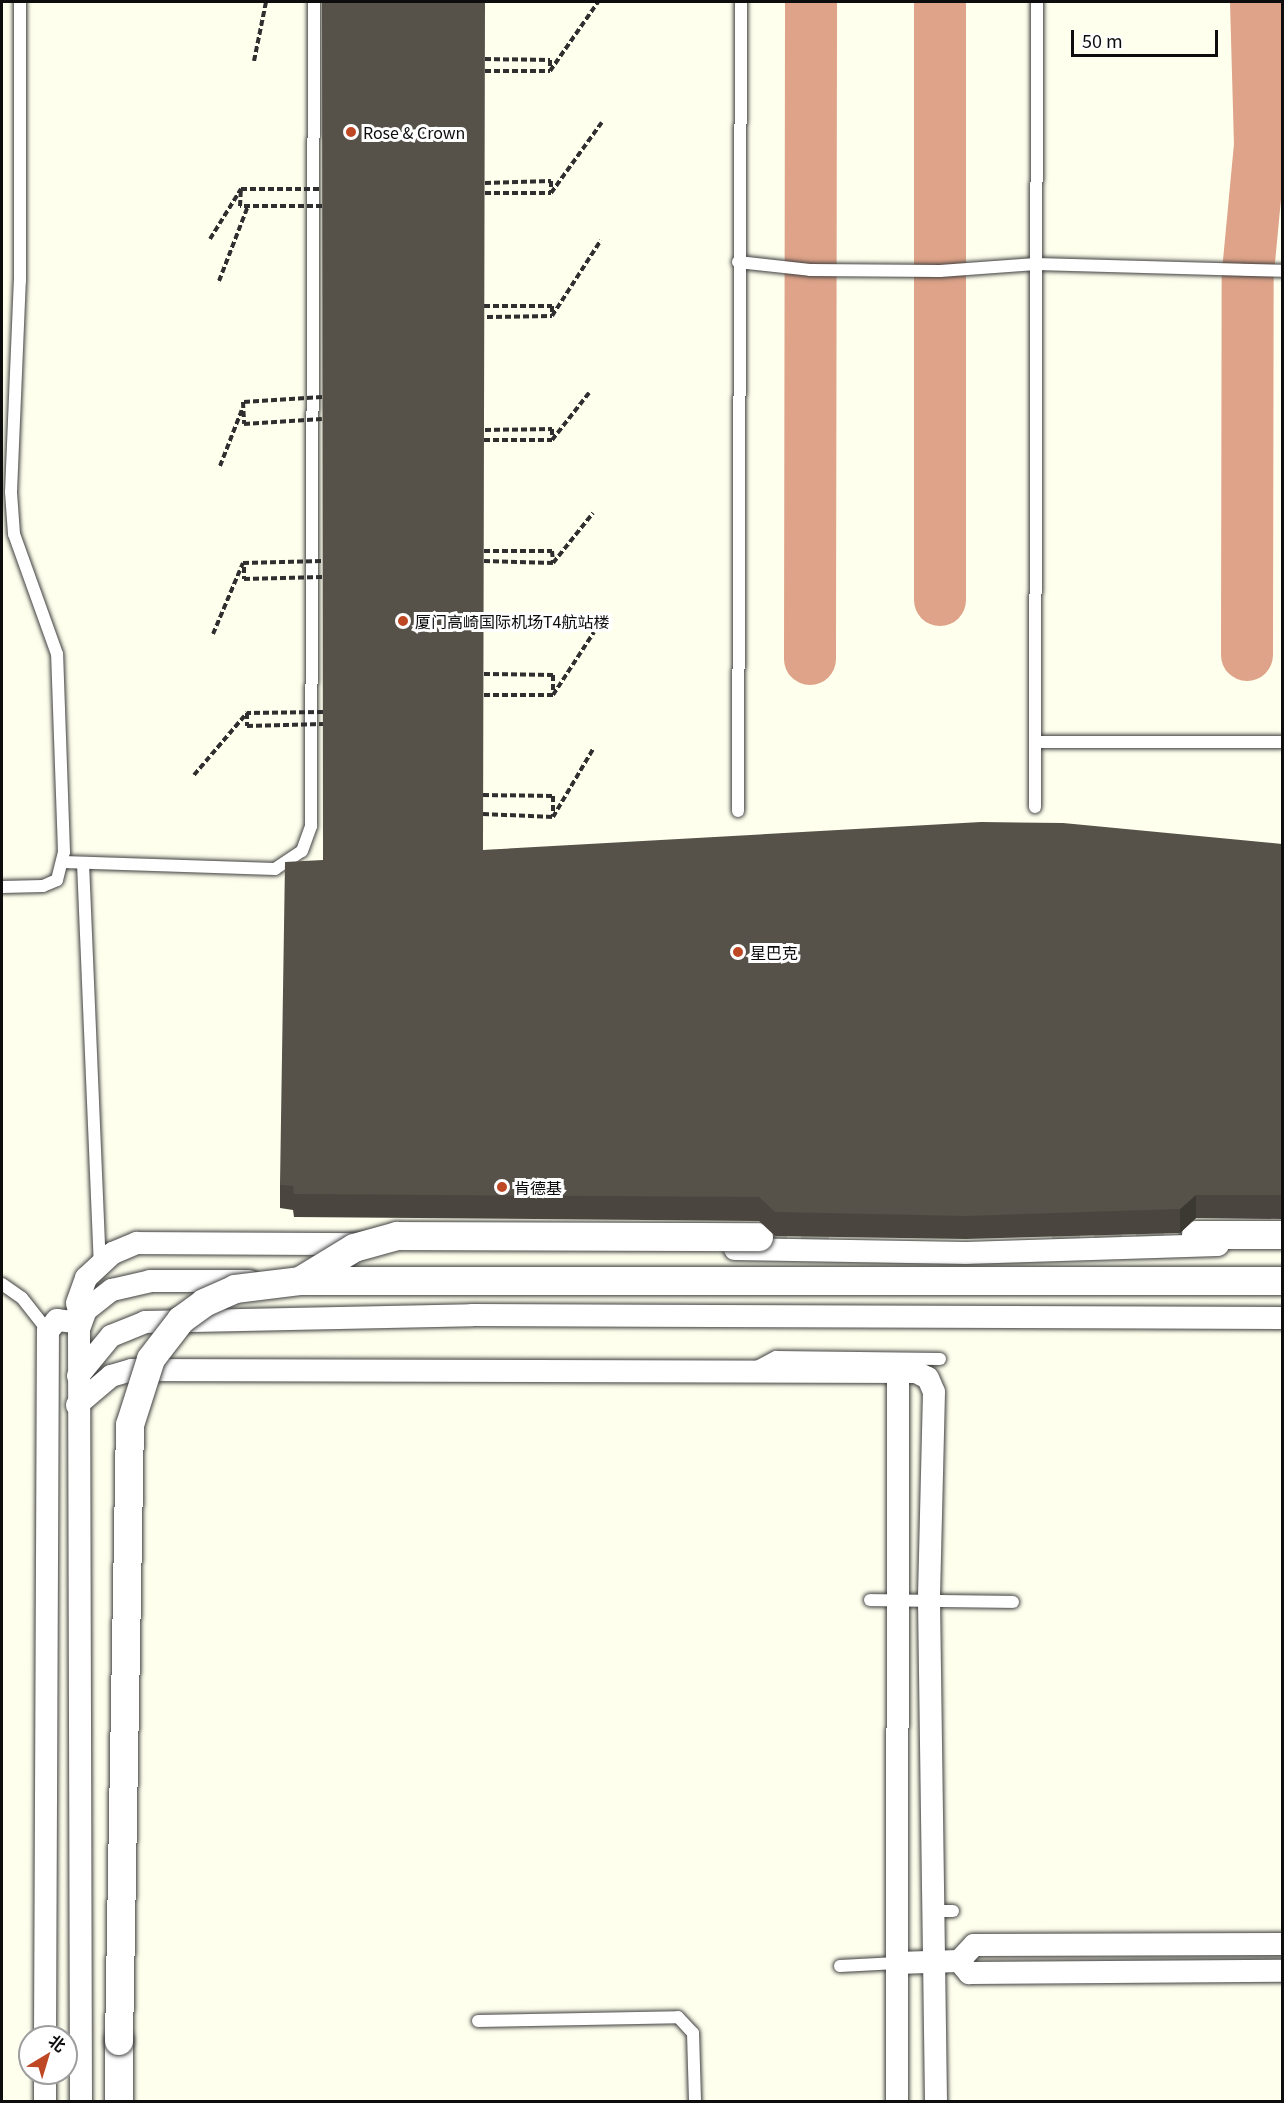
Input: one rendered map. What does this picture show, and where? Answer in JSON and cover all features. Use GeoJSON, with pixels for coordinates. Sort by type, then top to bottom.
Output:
{"type":"FeatureCollection","features":[{"type":"Feature","properties":{"kind":"street"},"geometry":{"type":"LineString","coordinates":[[1196,1235],[1282,1235]]}},
{"type":"Feature","properties":{"kind":"street"},"geometry":{"type":"LineString","coordinates":[[300,1281],[354,1248],[397,1236],[759,1237]]}},
{"type":"Feature","properties":{"kind":"street"},"geometry":{"type":"LineString","coordinates":[[81,2102],[77,1405],[81,1322],[78,1295],[100,1263],[125,1246],[153,1241],[966,1253],[1282,1243]]}},
{"type":"Feature","properties":{"kind":"street"},"geometry":{"type":"LineString","coordinates":[[81,1322],[91,1303],[112,1290],[170,1280],[1282,1291]]}},
{"type":"Feature","properties":{"kind":"street"},"geometry":{"type":"LineString","coordinates":[[119,2102],[129,1425],[134,1401],[165,1338],[204,1303],[235,1289],[300,1281],[1282,1281]]}},
{"type":"Feature","properties":{"kind":"street"},"geometry":{"type":"LineString","coordinates":[[78,1376],[99,1346],[127,1328],[241,1318],[1282,1318]]}},
{"type":"Feature","properties":{"kind":"street"},"geometry":{"type":"LineString","coordinates":[[45,2025],[48,1331],[57,1320],[81,1322]]}},
{"type":"Feature","properties":{"kind":"street"},"geometry":{"type":"LineString","coordinates":[[77,1405],[111,1376],[132,1370],[898,1372],[922,1374],[934,1392],[929,1600],[942,1911],[932,1962],[936,2102]]}},
{"type":"Feature","properties":{"kind":"street"},"geometry":{"type":"LineString","coordinates":[[897,2102],[898,1372]]}},
{"type":"Feature","properties":{"kind":"street"},"geometry":{"type":"LineString","coordinates":[[897,1963],[959,1961],[974,1945],[1282,1944]]}},
{"type":"Feature","properties":{"kind":"street"},"geometry":{"type":"LineString","coordinates":[[959,1961],[969,1973],[1282,1971]]}},
{"type":"Feature","properties":{"kind":"street"},"geometry":{"type":"LineString","coordinates":[[45,2085],[45,2102]]}},
{"type":"Feature","properties":{"kind":"lane"},"geometry":{"type":"LineString","coordinates":[[2,887],[43,886],[57,880],[63,862],[57,654],[14,534],[11,492],[20,281],[20,2]]}},
{"type":"Feature","properties":{"kind":"lane"},"geometry":{"type":"LineString","coordinates":[[63,862],[274,869],[302,851],[311,826],[314,2]]}},
{"type":"Feature","properties":{"kind":"lane"},"geometry":{"type":"LineString","coordinates":[[738,811],[738,262],[741,2]]}},
{"type":"Feature","properties":{"kind":"lane"},"geometry":{"type":"LineString","coordinates":[[1035,807],[1037,2]]}},
{"type":"Feature","properties":{"kind":"lane"},"geometry":{"type":"LineString","coordinates":[[738,262],[810,270],[940,271],[1036,264],[1282,271]]}},
{"type":"Feature","properties":{"kind":"lane"},"geometry":{"type":"LineString","coordinates":[[1035,742],[1282,742]]}},
{"type":"Feature","properties":{"kind":"lane"},"geometry":{"type":"LineString","coordinates":[[83,863],[100,1263]]}},
{"type":"Feature","properties":{"kind":"lane"},"geometry":{"type":"LineString","coordinates":[[2,1284],[22,1298],[48,1331]]}},
{"type":"Feature","properties":{"kind":"lane"},"geometry":{"type":"LineString","coordinates":[[748,1372],[776,1357],[940,1359]]}},
{"type":"Feature","properties":{"kind":"lane"},"geometry":{"type":"LineString","coordinates":[[870,1600],[1013,1602]]}},
{"type":"Feature","properties":{"kind":"lane"},"geometry":{"type":"LineString","coordinates":[[840,1966],[897,1963]]}},
{"type":"Feature","properties":{"kind":"lane"},"geometry":{"type":"LineString","coordinates":[[478,2021],[678,2017],[693,2033],[695,2102]]}},
{"type":"Feature","properties":{"kind":"path"},"geometry":{"type":"LineString","coordinates":[[255,61],[266,2]]}},
{"type":"Feature","properties":{"kind":"path"},"geometry":{"type":"LineString","coordinates":[[550,71],[598,2]]}},
{"type":"Feature","properties":{"kind":"path"},"geometry":{"type":"LineString","coordinates":[[485,59],[550,60],[550,71]]}},
{"type":"Feature","properties":{"kind":"path"},"geometry":{"type":"LineString","coordinates":[[485,71],[550,71]]}},
{"type":"Feature","properties":{"kind":"path"},"geometry":{"type":"LineString","coordinates":[[551,193],[602,122]]}},
{"type":"Feature","properties":{"kind":"path"},"geometry":{"type":"LineString","coordinates":[[485,183],[551,182],[551,193]]}},
{"type":"Feature","properties":{"kind":"path"},"geometry":{"type":"LineString","coordinates":[[240,189],[322,189]]}},
{"type":"Feature","properties":{"kind":"path"},"geometry":{"type":"LineString","coordinates":[[240,189],[240,206],[322,206]]}},
{"type":"Feature","properties":{"kind":"path"},"geometry":{"type":"LineString","coordinates":[[210,239],[240,189]]}},
{"type":"Feature","properties":{"kind":"path"},"geometry":{"type":"LineString","coordinates":[[485,193],[551,193]]}},
{"type":"Feature","properties":{"kind":"path"},"geometry":{"type":"LineString","coordinates":[[219,281],[248,206]]}},
{"type":"Feature","properties":{"kind":"path"},"geometry":{"type":"LineString","coordinates":[[552,316],[601,240]]}},
{"type":"Feature","properties":{"kind":"path"},"geometry":{"type":"LineString","coordinates":[[484,306],[552,306],[552,316]]}},
{"type":"Feature","properties":{"kind":"path"},"geometry":{"type":"LineString","coordinates":[[487,317],[552,316]]}},
{"type":"Feature","properties":{"kind":"path"},"geometry":{"type":"LineString","coordinates":[[552,440],[589,393]]}},
{"type":"Feature","properties":{"kind":"path"},"geometry":{"type":"LineString","coordinates":[[220,466],[243,402],[322,397]]}},
{"type":"Feature","properties":{"kind":"path"},"geometry":{"type":"LineString","coordinates":[[243,407],[244,424],[322,419]]}},
{"type":"Feature","properties":{"kind":"path"},"geometry":{"type":"LineString","coordinates":[[484,430],[552,429],[552,440]]}},
{"type":"Feature","properties":{"kind":"path"},"geometry":{"type":"LineString","coordinates":[[484,440],[552,440]]}},
{"type":"Feature","properties":{"kind":"path"},"geometry":{"type":"LineString","coordinates":[[553,563],[593,513]]}},
{"type":"Feature","properties":{"kind":"path"},"geometry":{"type":"LineString","coordinates":[[484,550],[552,551],[553,563]]}},
{"type":"Feature","properties":{"kind":"path"},"geometry":{"type":"LineString","coordinates":[[243,563],[322,561]]}},
{"type":"Feature","properties":{"kind":"path"},"geometry":{"type":"LineString","coordinates":[[484,561],[553,563]]}},
{"type":"Feature","properties":{"kind":"path"},"geometry":{"type":"LineString","coordinates":[[243,563],[244,579],[322,577]]}},
{"type":"Feature","properties":{"kind":"path"},"geometry":{"type":"LineString","coordinates":[[213,634],[243,563]]}},
{"type":"Feature","properties":{"kind":"path"},"geometry":{"type":"LineString","coordinates":[[553,695],[594,632]]}},
{"type":"Feature","properties":{"kind":"path"},"geometry":{"type":"LineString","coordinates":[[484,674],[553,675],[553,695]]}},
{"type":"Feature","properties":{"kind":"path"},"geometry":{"type":"LineString","coordinates":[[484,695],[553,695]]}},
{"type":"Feature","properties":{"kind":"path"},"geometry":{"type":"LineString","coordinates":[[194,775],[247,713],[323,712]]}},
{"type":"Feature","properties":{"kind":"path"},"geometry":{"type":"LineString","coordinates":[[247,713],[247,726],[323,724]]}},
{"type":"Feature","properties":{"kind":"path"},"geometry":{"type":"LineString","coordinates":[[554,817],[593,749]]}},
{"type":"Feature","properties":{"kind":"path"},"geometry":{"type":"LineString","coordinates":[[483,795],[554,796],[554,817]]}},
{"type":"Feature","properties":{"kind":"path"},"geometry":{"type":"LineString","coordinates":[[483,814],[554,817]]}},
{"type":"Feature","properties":{"kind":"building","name":"厦门高崎国际机场T4航站楼"},"geometry":{"type":"Polygon","coordinates":[[[322,2],[485,2],[483,850],[981,822],[1063,823],[1282,844],[1282,1195],[1196,1195],[1180,1209],[966,1216],[775,1212],[759,1197],[294,1194],[293,1186],[280,1185],[285,862],[323,860],[322,2]]]}},
{"type":"Feature","properties":{"kind":"taxiway"},"geometry":{"type":"LineString","coordinates":[[810,659],[811,2]]}},
{"type":"Feature","properties":{"kind":"taxiway"},"geometry":{"type":"LineString","coordinates":[[940,2],[940,600]]}},
{"type":"Feature","properties":{"kind":"taxiway"},"geometry":{"type":"LineString","coordinates":[[1247,655],[1248,272],[1260,145],[1256,2]]}},
{"type":"Feature","properties":{"kind":"tunnel"},"geometry":{"type":"LineString","coordinates":[[1052,1236],[1196,1235]]}},
{"type":"Feature","properties":{"kind":"tunnel"},"geometry":{"type":"LineString","coordinates":[[759,1237],[831,1236]]}},
{"type":"Feature","properties":{"kind":"place","name":"Rose & Crown"},"geometry":{"type":"Point","coordinates":[351,132]}},
{"type":"Feature","properties":{"kind":"place","name":"厦门高崎国际机场T4航站楼"},"geometry":{"type":"Point","coordinates":[403,621]}},
{"type":"Feature","properties":{"kind":"place","name":"星巴克"},"geometry":{"type":"Point","coordinates":[738,952]}},
{"type":"Feature","properties":{"kind":"place","name":"肯德基"},"geometry":{"type":"Point","coordinates":[502,1187]}}]}
